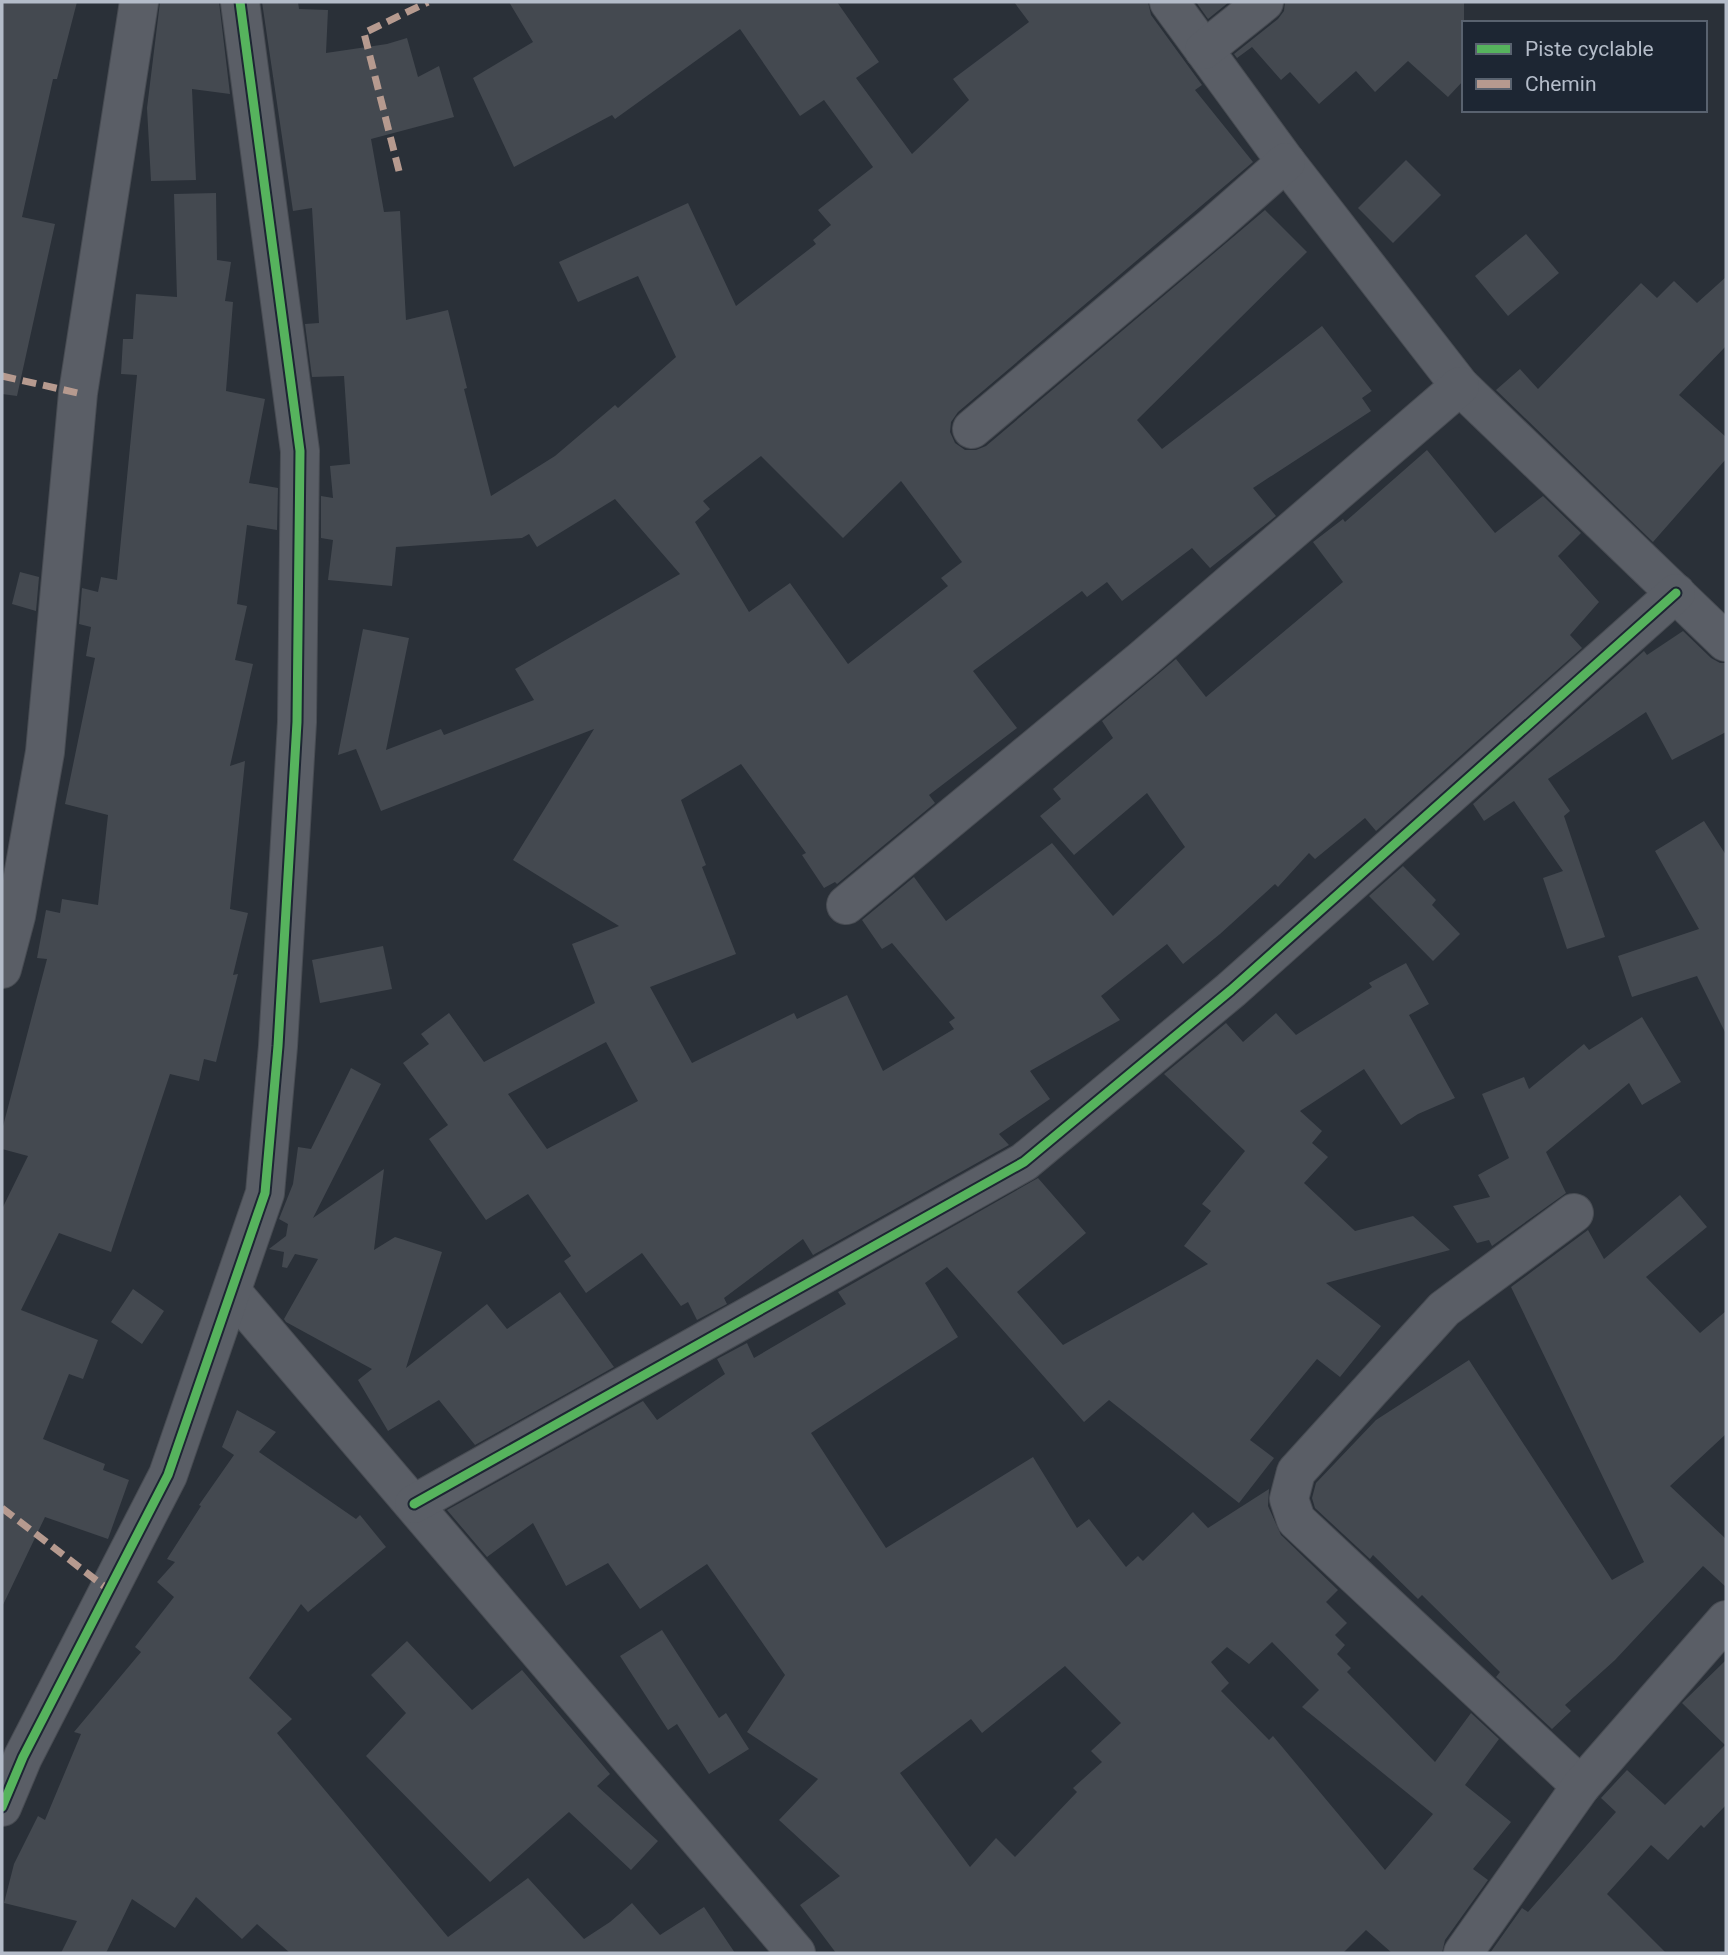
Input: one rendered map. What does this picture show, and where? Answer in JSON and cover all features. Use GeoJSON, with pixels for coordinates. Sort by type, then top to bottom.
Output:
{"type":"FeatureCollection","features":[{"type":"Feature","properties":{"kind":"street"},"geometry":{"type":"LineString","coordinates":[[2,969],[16,916],[45,752],[78,393],[139,2]]}},
{"type":"Feature","properties":{"kind":"street"},"geometry":{"type":"LineString","coordinates":[[2,1807],[23,1757],[168,1475],[265,1193],[278,1046],[297,722],[300,452],[240,2]]}},
{"type":"Feature","properties":{"kind":"street"},"geometry":{"type":"LineString","coordinates":[[1169,2],[1286,162],[1460,386],[1726,642]]}},
{"type":"Feature","properties":{"kind":"street"},"geometry":{"type":"LineString","coordinates":[[1204,50],[1264,2]]}},
{"type":"Feature","properties":{"kind":"street"},"geometry":{"type":"LineString","coordinates":[[972,429],[1286,162]]}},
{"type":"Feature","properties":{"kind":"street"},"geometry":{"type":"LineString","coordinates":[[846,905],[1143,659],[1460,386]]}},
{"type":"Feature","properties":{"kind":"street"},"geometry":{"type":"LineString","coordinates":[[414,1504],[1024,1161],[1231,990],[1676,593]]}},
{"type":"Feature","properties":{"kind":"street"},"geometry":{"type":"LineString","coordinates":[[1574,1213],[1444,1308],[1296,1472],[1289,1499],[1296,1520],[1581,1786]]}},
{"type":"Feature","properties":{"kind":"street"},"geometry":{"type":"LineString","coordinates":[[232,1292],[414,1504],[778,1947]]}},
{"type":"Feature","properties":{"kind":"street"},"geometry":{"type":"LineString","coordinates":[[1463,1953],[1581,1786],[1722,1632]]}},
{"type":"Feature","properties":{"kind":"building"},"geometry":{"type":"Polygon","coordinates":[[[2,2],[77,2],[57,79],[53,79],[22,217],[55,224],[17,396],[2,394],[2,2]]]}},
{"type":"Feature","properties":{"kind":"building"},"geometry":{"type":"Polygon","coordinates":[[[160,2],[219,2],[230,94],[192,89],[196,180],[151,181],[147,108],[160,2]]]}},
{"type":"Feature","properties":{"kind":"building"},"geometry":{"type":"Polygon","coordinates":[[[262,2],[298,2],[299,9],[328,10],[326,53],[387,44],[407,38],[418,77],[439,66],[454,117],[371,139],[384,212],[400,211],[406,320],[448,310],[467,388],[464,389],[491,496],[555,456],[615,405],[618,408],[676,357],[638,276],[578,302],[559,262],[688,203],[736,306],[816,244],[813,240],[831,225],[818,210],[873,167],[824,100],[800,116],[740,29],[615,119],[612,115],[514,167],[473,78],[533,42],[509,2],[837,2],[879,62],[856,78],[912,154],[969,100],[953,79],[1029,22],[1014,2],[1148,2],[1151,15],[1202,85],[1195,90],[1253,162],[958,412],[951,422],[950,432],[955,443],[965,450],[986,446],[1265,210],[1307,252],[1137,420],[1162,449],[1322,326],[1372,391],[1362,398],[1371,411],[1253,488],[1276,516],[1210,568],[1192,548],[1122,601],[1107,582],[1087,597],[1082,591],[973,671],[1017,728],[929,795],[935,803],[837,884],[835,882],[824,888],[802,855],[806,853],[741,764],[681,800],[706,865],[702,867],[736,954],[650,987],[692,1063],[794,1013],[797,1019],[847,995],[883,1071],[954,1029],[949,1022],[955,1018],[892,943],[882,949],[862,920],[914,877],[946,921],[1052,843],[1113,916],[1185,847],[1147,793],[1074,855],[1040,816],[1061,799],[1053,789],[1113,738],[1102,721],[1176,659],[1206,697],[1343,582],[1313,542],[1343,519],[1345,522],[1427,450],[1495,533],[1543,496],[1581,533],[1558,556],[1599,602],[1570,635],[1582,648],[1376,831],[1365,818],[1315,859],[1309,853],[1278,887],[1275,884],[1183,964],[1167,944],[1101,996],[1120,1020],[1030,1071],[1050,1099],[999,1134],[1009,1145],[813,1255],[803,1239],[724,1298],[727,1304],[697,1320],[688,1302],[681,1306],[642,1253],[586,1293],[564,1261],[571,1256],[528,1194],[486,1220],[429,1139],[448,1125],[403,1063],[429,1044],[421,1034],[449,1013],[484,1062],[595,1003],[572,944],[619,926],[513,860],[594,729],[381,811],[356,749],[338,755],[363,629],[409,638],[386,750],[441,729],[444,735],[534,700],[515,669],[680,574],[615,499],[537,547],[529,534],[522,538],[396,547],[392,586],[328,580],[333,540],[321,538],[321,496],[333,498],[330,466],[350,464],[344,376],[312,377],[305,324],[319,323],[312,208],[293,211],[262,2]],[[761,456],[703,501],[710,509],[695,522],[749,612],[790,583],[848,664],[948,586],[941,578],[962,562],[901,481],[843,538],[761,456]],[[606,1042],[508,1094],[547,1149],[638,1101],[606,1042]]]}},
{"type":"Feature","properties":{"kind":"building"},"geometry":{"type":"Polygon","coordinates":[[[1196,2],[1229,2],[1208,19],[1196,2]]]}},
{"type":"Feature","properties":{"kind":"building"},"geometry":{"type":"Polygon","coordinates":[[[1285,2],[1464,2],[1462,82],[1448,97],[1408,61],[1375,92],[1356,71],[1319,104],[1290,72],[1281,80],[1252,47],[1237,58],[1234,54],[1278,19],[1284,11],[1285,2]]]}},
{"type":"Feature","properties":{"kind":"building"},"geometry":{"type":"Polygon","coordinates":[[[1406,160],[1441,195],[1393,243],[1358,208],[1406,160]]]}},
{"type":"Feature","properties":{"kind":"building"},"geometry":{"type":"Polygon","coordinates":[[[216,193],[217,260],[231,262],[225,301],[233,302],[226,391],[265,399],[249,483],[278,488],[277,530],[247,525],[237,604],[247,606],[235,660],[253,664],[230,766],[245,761],[230,909],[248,913],[233,975],[238,974],[216,1062],[204,1059],[199,1081],[170,1074],[111,1252],[59,1233],[21,1310],[98,1340],[83,1379],[69,1374],[43,1439],[105,1464],[103,1470],[129,1480],[108,1539],[45,1517],[2,1607],[2,1209],[28,1156],[2,1149],[2,1130],[47,959],[37,958],[46,910],[60,913],[62,899],[98,905],[108,815],[65,804],[95,658],[86,656],[91,627],[79,624],[82,588],[98,592],[101,577],[117,580],[137,375],[121,374],[123,339],[133,339],[136,294],[177,297],[174,194],[216,193]]]}},
{"type":"Feature","properties":{"kind":"building"},"geometry":{"type":"Polygon","coordinates":[[[1526,234],[1559,273],[1508,316],[1475,276],[1526,234]]]}},
{"type":"Feature","properties":{"kind":"building"},"geometry":{"type":"Polygon","coordinates":[[[1726,277],[1726,346],[1679,395],[1726,437],[1726,459],[1653,542],[1496,390],[1520,369],[1538,389],[1641,283],[1657,298],[1674,281],[1697,303],[1726,277]]]}},
{"type":"Feature","properties":{"kind":"building"},"geometry":{"type":"Polygon","coordinates":[[[20,572],[39,577],[36,611],[12,604],[20,572]]]}},
{"type":"Feature","properties":{"kind":"building"},"geometry":{"type":"Polygon","coordinates":[[[1683,631],[1711,658],[1726,663],[1726,732],[1672,760],[1646,712],[1548,779],[1570,811],[1564,816],[1605,937],[1567,949],[1543,878],[1563,871],[1514,801],[1484,821],[1473,804],[1644,651],[1647,655],[1683,631]]]}},
{"type":"Feature","properties":{"kind":"building"},"geometry":{"type":"Polygon","coordinates":[[[1704,821],[1726,855],[1726,1034],[1697,976],[1632,997],[1618,956],[1699,929],[1655,851],[1704,821]]]}},
{"type":"Feature","properties":{"kind":"building"},"geometry":{"type":"Polygon","coordinates":[[[1403,866],[1436,900],[1432,905],[1460,934],[1433,961],[1369,896],[1403,866]]]}},
{"type":"Feature","properties":{"kind":"building"},"geometry":{"type":"Polygon","coordinates":[[[383,946],[392,989],[320,1003],[312,960],[383,946]]]}},
{"type":"Feature","properties":{"kind":"building"},"geometry":{"type":"Polygon","coordinates":[[[1406,963],[1429,1004],[1409,1015],[1455,1098],[1418,1114],[1401,1125],[1364,1069],[1300,1111],[1322,1131],[1312,1143],[1328,1157],[1304,1183],[1355,1231],[1413,1216],[1450,1250],[1326,1283],[1381,1326],[1340,1377],[1317,1359],[1250,1440],[1274,1458],[1239,1503],[1109,1400],[1084,1422],[947,1267],[925,1283],[958,1337],[811,1433],[886,1548],[1033,1457],[1077,1528],[1089,1519],[1126,1567],[1138,1556],[1143,1561],[1193,1512],[1208,1528],[1269,1489],[1268,1506],[1281,1535],[1338,1590],[1326,1602],[1347,1623],[1335,1635],[1345,1645],[1337,1654],[1351,1668],[1347,1672],[1435,1762],[1471,1713],[1499,1739],[1465,1785],[1511,1822],[1473,1869],[1488,1880],[1445,1940],[1442,1953],[1392,1953],[1366,1930],[1343,1953],[836,1953],[800,1905],[840,1876],[779,1820],[818,1779],[747,1732],[785,1675],[707,1564],[640,1609],[608,1563],[566,1586],[533,1523],[487,1557],[447,1510],[643,1401],[657,1420],[725,1374],[717,1359],[747,1343],[754,1358],[846,1304],[838,1292],[1038,1178],[1086,1233],[1017,1292],[1063,1345],[1208,1264],[1184,1246],[1211,1211],[1202,1204],[1245,1151],[1164,1074],[1226,1023],[1243,1042],[1276,1013],[1296,1035],[1372,987],[1369,983],[1406,963]],[[1272,1642],[1249,1664],[1227,1647],[1211,1662],[1229,1683],[1221,1691],[1269,1740],[1273,1736],[1385,1870],[1433,1814],[1302,1707],[1319,1690],[1272,1642]],[[1065,1666],[982,1733],[971,1719],[900,1773],[970,1867],[996,1838],[1015,1857],[1077,1792],[1073,1788],[1102,1762],[1091,1751],[1121,1723],[1065,1666]]]}},
{"type":"Feature","properties":{"kind":"building"},"geometry":{"type":"Polygon","coordinates":[[[1642,1017],[1681,1082],[1642,1105],[1629,1083],[1546,1152],[1566,1193],[1492,1246],[1489,1240],[1477,1243],[1453,1206],[1490,1197],[1478,1175],[1509,1158],[1482,1094],[1524,1077],[1529,1089],[1584,1044],[1589,1050],[1642,1017]]]}},
{"type":"Feature","properties":{"kind":"building"},"geometry":{"type":"Polygon","coordinates":[[[351,1068],[381,1084],[313,1218],[384,1169],[374,1250],[395,1237],[442,1252],[406,1368],[487,1304],[507,1329],[560,1292],[614,1367],[475,1445],[439,1400],[388,1431],[358,1380],[372,1369],[286,1322],[284,1319],[318,1259],[295,1254],[287,1268],[282,1267],[284,1252],[269,1249],[286,1236],[288,1224],[279,1219],[293,1184],[298,1147],[311,1149],[351,1068]]]}},
{"type":"Feature","properties":{"kind":"building"},"geometry":{"type":"Polygon","coordinates":[[[1680,1195],[1707,1227],[1646,1277],[1700,1333],[1726,1311],[1726,1434],[1670,1486],[1726,1539],[1726,1587],[1703,1566],[1615,1660],[1565,1705],[1571,1711],[1552,1729],[1496,1677],[1500,1672],[1422,1595],[1418,1599],[1373,1555],[1370,1559],[1315,1508],[1312,1498],[1316,1483],[1376,1420],[1469,1360],[1612,1580],[1644,1562],[1511,1287],[1588,1230],[1604,1259],[1680,1195]]]}},
{"type":"Feature","properties":{"kind":"building"},"geometry":{"type":"Polygon","coordinates":[[[133,1289],[164,1311],[142,1344],[111,1322],[133,1289]]]}},
{"type":"Feature","properties":{"kind":"building"},"geometry":{"type":"Polygon","coordinates":[[[237,1410],[276,1432],[259,1452],[356,1519],[360,1515],[386,1547],[308,1612],[301,1604],[249,1678],[292,1719],[277,1733],[448,1937],[528,1878],[584,1939],[632,1903],[660,1935],[704,1907],[735,1953],[290,1953],[257,1924],[242,1939],[196,1897],[175,1928],[132,1899],[106,1953],[61,1953],[77,1921],[4,1903],[14,1864],[38,1816],[45,1820],[81,1734],[74,1732],[141,1652],[135,1647],[174,1597],[157,1582],[175,1562],[167,1559],[201,1506],[199,1505],[234,1455],[222,1447],[237,1410]]]}},
{"type":"Feature","properties":{"kind":"building"},"geometry":{"type":"Polygon","coordinates":[[[662,1630],[719,1718],[726,1713],[749,1749],[709,1774],[677,1724],[668,1730],[620,1656],[662,1630]]]}},
{"type":"Feature","properties":{"kind":"building"},"geometry":{"type":"Polygon","coordinates":[[[407,1641],[472,1710],[522,1670],[610,1774],[597,1786],[658,1841],[631,1870],[569,1812],[490,1882],[366,1756],[406,1713],[371,1675],[407,1641]]]}},
{"type":"Feature","properties":{"kind":"building"},"geometry":{"type":"Polygon","coordinates":[[[1726,1660],[1726,1805],[1704,1828],[1701,1825],[1668,1860],[1651,1845],[1607,1894],[1666,1953],[1490,1953],[1522,1908],[1528,1912],[1616,1812],[1601,1798],[1627,1770],[1665,1805],[1725,1745],[1682,1703],[1726,1660]]]}},
{"type":"Feature","properties":{"kind":"marked path"},"geometry":{"type":"LineString","coordinates":[[399,171],[364,33],[428,2]]}},
{"type":"Feature","properties":{"kind":"marked path"},"geometry":{"type":"LineString","coordinates":[[2,376],[78,393]]}},
{"type":"Feature","properties":{"kind":"marked path"},"geometry":{"type":"LineString","coordinates":[[2,1508],[109,1590]]}},
{"type":"Feature","properties":{"kind":"cycle path"},"geometry":{"type":"LineString","coordinates":[[2,1807],[23,1757],[168,1475],[265,1193],[278,1046],[297,722],[300,451],[240,2]]}},
{"type":"Feature","properties":{"kind":"cycle path"},"geometry":{"type":"LineString","coordinates":[[414,1504],[1024,1162],[1231,990],[1676,593]]}}]}
